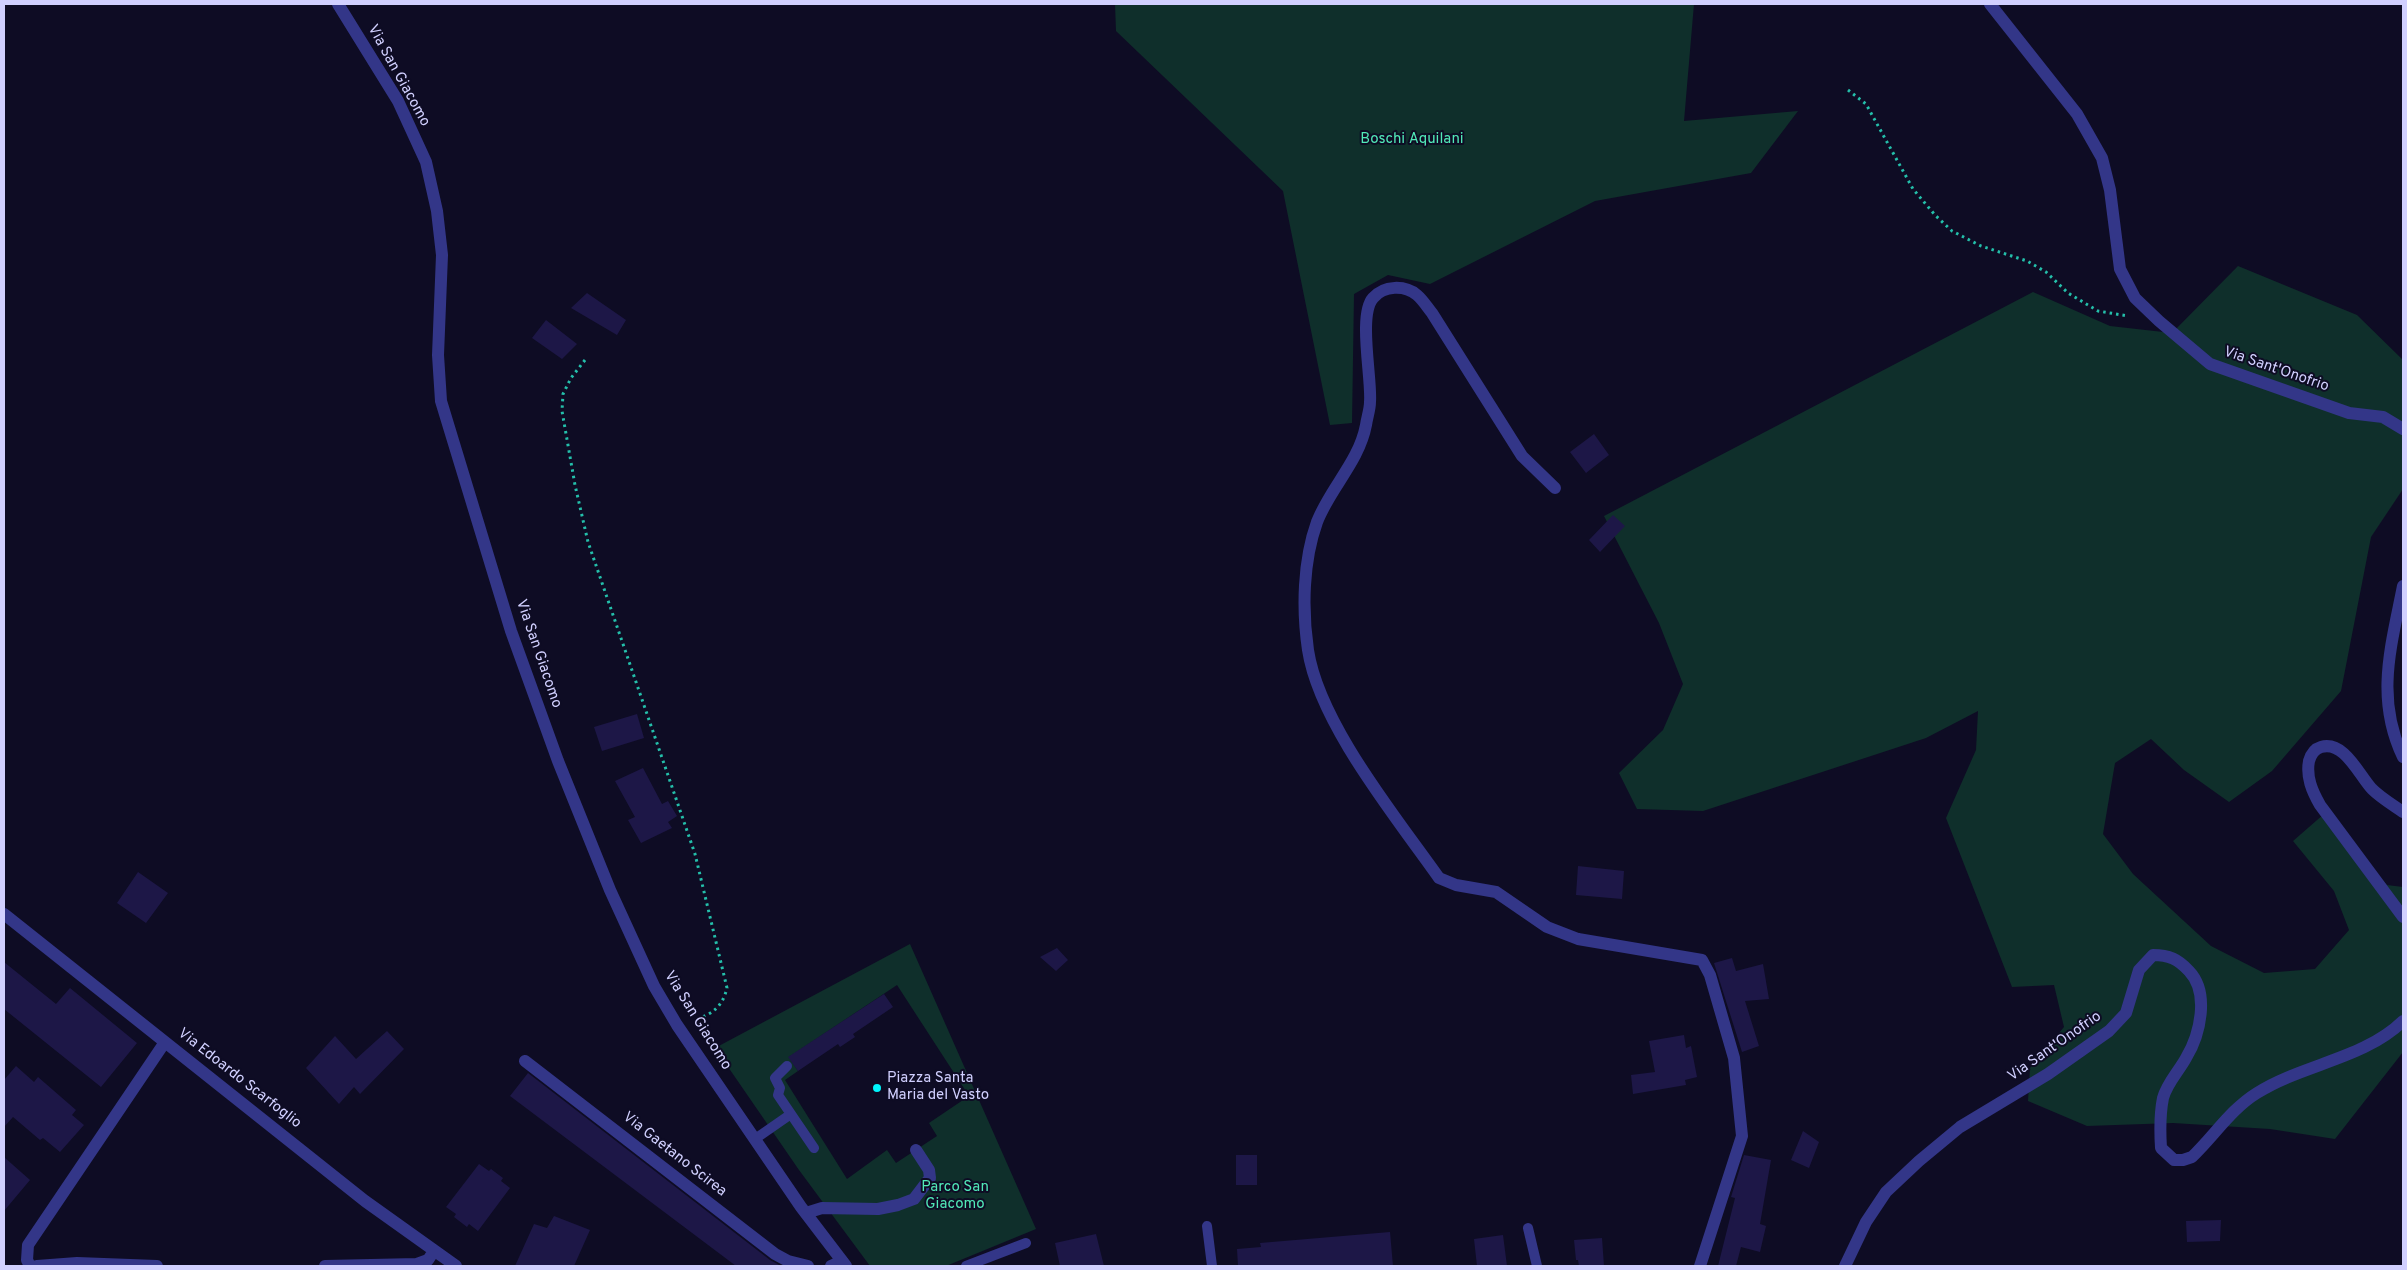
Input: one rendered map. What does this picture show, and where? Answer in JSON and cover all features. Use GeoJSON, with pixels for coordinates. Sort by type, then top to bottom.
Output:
{"type":"FeatureCollection","features":[{"type":"Feature","properties":{"kind":"street","name":"Via San Giacomo"},"geometry":{"type":"LineString","coordinates":[[338,4],[398,101],[426,162],[437,211],[442,254],[438,355],[441,401],[453,446],[511,631],[558,761],[614,899],[654,986],[677,1025],[840,1264]]}},
{"type":"Feature","properties":{"kind":"street","name":"Via Sant'Onofrio"},"geometry":{"type":"LineString","coordinates":[[1990,4],[2077,114],[2102,158],[2110,190],[2120,269],[2135,298],[2210,364],[2349,413],[2383,417],[2403,429]]}},
{"type":"Feature","properties":{"kind":"street"},"geometry":{"type":"LineString","coordinates":[[1555,488],[1522,456],[1432,313],[1417,295],[1400,287],[1383,290],[1372,299],[1367,321],[1370,402],[1364,438],[1350,469],[1318,522],[1308,562],[1304,609],[1308,651],[1317,683],[1340,733],[1439,878],[1456,884],[1496,892],[1547,927],[1578,939],[1702,960],[1710,975],[1734,1058],[1742,1136],[1700,1266]]}},
{"type":"Feature","properties":{"kind":"street"},"geometry":{"type":"LineString","coordinates":[[2403,586],[2387,671],[2387,705],[2394,737],[2403,757]]}},
{"type":"Feature","properties":{"kind":"street"},"geometry":{"type":"LineString","coordinates":[[2403,812],[2373,790],[2341,750],[2331,746],[2322,746],[2311,755],[2309,778],[2316,797],[2403,917]]}},
{"type":"Feature","properties":{"kind":"street","name":"Via Edoardo Scarfoglio"},"geometry":{"type":"LineString","coordinates":[[4,914],[366,1200],[456,1266]]}},
{"type":"Feature","properties":{"kind":"street","name":"Via Sant'Onofrio"},"geometry":{"type":"LineString","coordinates":[[1844,1266],[1866,1222],[1886,1192],[1919,1161],[1960,1127],[2048,1074],[2109,1031],[2126,1013],[2139,970],[2153,955],[2169,956],[2181,963],[2195,977],[2200,995],[2200,1017],[2194,1040],[2164,1097],[2161,1148],[2174,1160],[2192,1157],[2233,1111],[2256,1093],[2278,1081],[2369,1045],[2390,1034],[2403,1021]]}},
{"type":"Feature","properties":{"kind":"street"},"geometry":{"type":"LineString","coordinates":[[30,1266],[27,1260],[28,1245],[165,1042]]}},
{"type":"Feature","properties":{"kind":"street","name":"Via Gaetano Scirea"},"geometry":{"type":"LineString","coordinates":[[525,1061],[775,1254],[788,1261],[808,1266]]}},
{"type":"Feature","properties":{"kind":"street"},"geometry":{"type":"LineString","coordinates":[[806,1213],[822,1208],[878,1209],[914,1199],[930,1178],[928,1170],[916,1150]]}},
{"type":"Feature","properties":{"kind":"street"},"geometry":{"type":"LineString","coordinates":[[325,1266],[417,1264],[428,1260],[434,1251]]}},
{"type":"Feature","properties":{"kind":"street"},"geometry":{"type":"LineString","coordinates":[[37,1266],[82,1263],[157,1266]]}},
{"type":"Feature","properties":{"kind":"lane"},"geometry":{"type":"LineString","coordinates":[[787,1066],[775,1078],[780,1088],[778,1095],[814,1148]]}},
{"type":"Feature","properties":{"kind":"lane"},"geometry":{"type":"LineString","coordinates":[[755,1139],[791,1114]]}},
{"type":"Feature","properties":{"kind":"lane"},"geometry":{"type":"LineString","coordinates":[[1207,1226],[1212,1266]]}},
{"type":"Feature","properties":{"kind":"lane"},"geometry":{"type":"LineString","coordinates":[[1528,1228],[1537,1266]]}},
{"type":"Feature","properties":{"kind":"lane"},"geometry":{"type":"LineString","coordinates":[[966,1266],[1026,1243]]}},
{"type":"Feature","properties":{"kind":"path"},"geometry":{"type":"LineString","coordinates":[[1848,90],[1866,104],[1913,189],[1935,215],[1952,231],[1981,246],[2027,262],[2046,272],[2068,293],[2098,311],[2159,321]]}},
{"type":"Feature","properties":{"kind":"path"},"geometry":{"type":"LineString","coordinates":[[585,360],[570,378],[563,394],[562,411],[575,485],[588,542],[695,854],[727,988],[721,1003],[711,1014],[677,1025]]}},
{"type":"Feature","properties":{"kind":"green space","name":"Boschi Aquilani"},"geometry":{"type":"Polygon","coordinates":[[[1115,4],[1694,4],[1684,121],[1798,111],[1751,173],[1595,201],[1430,284],[1388,275],[1354,294],[1352,423],[1330,425],[1283,191],[1116,31],[1115,4]]]}},
{"type":"Feature","properties":{"kind":"green space"},"geometry":{"type":"Polygon","coordinates":[[[2238,266],[2357,315],[2403,360],[2403,489],[2371,537],[2341,691],[2272,771],[2229,802],[2184,770],[2151,739],[2115,763],[2103,834],[2133,874],[2211,946],[2264,973],[2315,969],[2349,930],[2334,891],[2293,841],[2324,814],[2387,885],[2403,887],[2403,1052],[2335,1139],[2270,1129],[2173,1123],[2087,1126],[2028,1101],[2030,1068],[2064,1027],[2054,985],[2012,987],[1946,818],[1976,750],[1978,711],[1926,738],[1703,811],[1637,809],[1619,773],[1663,730],[1683,684],[1659,623],[1604,516],[2033,292],[2110,326],[2172,333],[2238,266]]]}},
{"type":"Feature","properties":{"kind":"green space","name":"Parco San Giacomo"},"geometry":{"type":"Polygon","coordinates":[[[910,944],[1036,1229],[946,1266],[870,1266],[799,1170],[715,1048],[910,944]],[[897,985],[789,1057],[798,1071],[785,1080],[847,1179],[887,1150],[896,1163],[937,1136],[929,1123],[969,1096],[897,985]]]}},
{"type":"Feature","properties":{"kind":"building"},"geometry":{"type":"Polygon","coordinates":[[[587,293],[626,320],[617,335],[571,308],[587,293]]]}},
{"type":"Feature","properties":{"kind":"building"},"geometry":{"type":"Polygon","coordinates":[[[546,320],[577,344],[562,359],[532,338],[546,320]]]}},
{"type":"Feature","properties":{"kind":"building"},"geometry":{"type":"Polygon","coordinates":[[[1594,434],[1609,455],[1586,473],[1570,452],[1594,434]]]}},
{"type":"Feature","properties":{"kind":"building"},"geometry":{"type":"Polygon","coordinates":[[[1613,515],[1625,526],[1600,552],[1589,540],[1613,515]]]}},
{"type":"Feature","properties":{"kind":"building"},"geometry":{"type":"Polygon","coordinates":[[[637,714],[644,738],[602,751],[594,727],[637,714]]]}},
{"type":"Feature","properties":{"kind":"building"},"geometry":{"type":"Polygon","coordinates":[[[643,768],[662,804],[668,801],[677,816],[668,822],[672,828],[641,843],[628,820],[635,817],[615,781],[643,768]]]}},
{"type":"Feature","properties":{"kind":"building"},"geometry":{"type":"Polygon","coordinates":[[[1578,866],[1624,871],[1622,899],[1576,895],[1578,866]]]}},
{"type":"Feature","properties":{"kind":"building"},"geometry":{"type":"Polygon","coordinates":[[[138,872],[168,893],[146,923],[117,903],[138,872]]]}},
{"type":"Feature","properties":{"kind":"building"},"geometry":{"type":"Polygon","coordinates":[[[1057,948],[1068,960],[1056,971],[1040,957],[1057,948]]]}},
{"type":"Feature","properties":{"kind":"building"},"geometry":{"type":"Polygon","coordinates":[[[1732,958],[1736,971],[1763,964],[1769,999],[1745,1001],[1759,1046],[1742,1052],[1714,963],[1732,958]]]}},
{"type":"Feature","properties":{"kind":"building"},"geometry":{"type":"Polygon","coordinates":[[[4,962],[56,1004],[70,988],[137,1043],[101,1087],[4,1009],[4,962]]]}},
{"type":"Feature","properties":{"kind":"building"},"geometry":{"type":"Polygon","coordinates":[[[884,994],[893,1007],[853,1034],[855,1037],[840,1047],[838,1044],[798,1071],[788,1057],[884,994]]]}},
{"type":"Feature","properties":{"kind":"building"},"geometry":{"type":"Polygon","coordinates":[[[387,1031],[404,1049],[360,1094],[354,1087],[339,1104],[306,1068],[335,1036],[356,1059],[387,1031]]]}},
{"type":"Feature","properties":{"kind":"building"},"geometry":{"type":"Polygon","coordinates":[[[1684,1035],[1686,1048],[1691,1046],[1697,1077],[1685,1080],[1686,1085],[1633,1094],[1631,1075],[1655,1072],[1649,1041],[1684,1035]]]}},
{"type":"Feature","properties":{"kind":"building"},"geometry":{"type":"Polygon","coordinates":[[[16,1066],[34,1082],[38,1077],[76,1110],[72,1115],[84,1125],[60,1152],[43,1138],[40,1140],[13,1117],[4,1127],[4,1080],[16,1066]]]}},
{"type":"Feature","properties":{"kind":"building"},"geometry":{"type":"Polygon","coordinates":[[[528,1073],[770,1260],[781,1266],[736,1266],[510,1096],[528,1073]]]}},
{"type":"Feature","properties":{"kind":"building"},"geometry":{"type":"Polygon","coordinates":[[[1803,1131],[1819,1142],[1809,1168],[1791,1160],[1803,1131]]]}},
{"type":"Feature","properties":{"kind":"building"},"geometry":{"type":"Polygon","coordinates":[[[1236,1155],[1257,1155],[1257,1185],[1236,1185],[1236,1155]]]}},
{"type":"Feature","properties":{"kind":"building"},"geometry":{"type":"Polygon","coordinates":[[[1744,1155],[1771,1160],[1760,1224],[1766,1226],[1760,1252],[1741,1247],[1736,1266],[1718,1266],[1735,1198],[1731,1197],[1744,1155]]]}},
{"type":"Feature","properties":{"kind":"building"},"geometry":{"type":"Polygon","coordinates":[[[4,1157],[30,1180],[4,1211],[4,1157]]]}},
{"type":"Feature","properties":{"kind":"building"},"geometry":{"type":"Polygon","coordinates":[[[479,1164],[489,1171],[491,1169],[503,1178],[501,1181],[510,1188],[478,1231],[469,1224],[467,1227],[454,1217],[456,1214],[446,1207],[479,1164]]]}},
{"type":"Feature","properties":{"kind":"building"},"geometry":{"type":"Polygon","coordinates":[[[554,1216],[590,1230],[574,1266],[515,1266],[534,1224],[547,1228],[554,1216]]]}},
{"type":"Feature","properties":{"kind":"building"},"geometry":{"type":"Polygon","coordinates":[[[2221,1220],[2220,1241],[2187,1242],[2186,1221],[2221,1220]]]}},
{"type":"Feature","properties":{"kind":"building"},"geometry":{"type":"Polygon","coordinates":[[[1390,1232],[1393,1266],[1238,1266],[1237,1249],[1261,1247],[1260,1243],[1390,1232]]]}},
{"type":"Feature","properties":{"kind":"building"},"geometry":{"type":"Polygon","coordinates":[[[1096,1234],[1104,1266],[1060,1266],[1055,1243],[1096,1234]]]}},
{"type":"Feature","properties":{"kind":"building"},"geometry":{"type":"Polygon","coordinates":[[[1503,1235],[1507,1266],[1477,1266],[1474,1239],[1503,1235]]]}},
{"type":"Feature","properties":{"kind":"building"},"geometry":{"type":"Polygon","coordinates":[[[1602,1238],[1604,1266],[1579,1266],[1578,1260],[1576,1260],[1574,1240],[1602,1238]]]}},
{"type":"Feature","properties":{"kind":"place","name":"Piazza Santa Maria del Vasto"},"geometry":{"type":"Point","coordinates":[877,1088]}}]}
